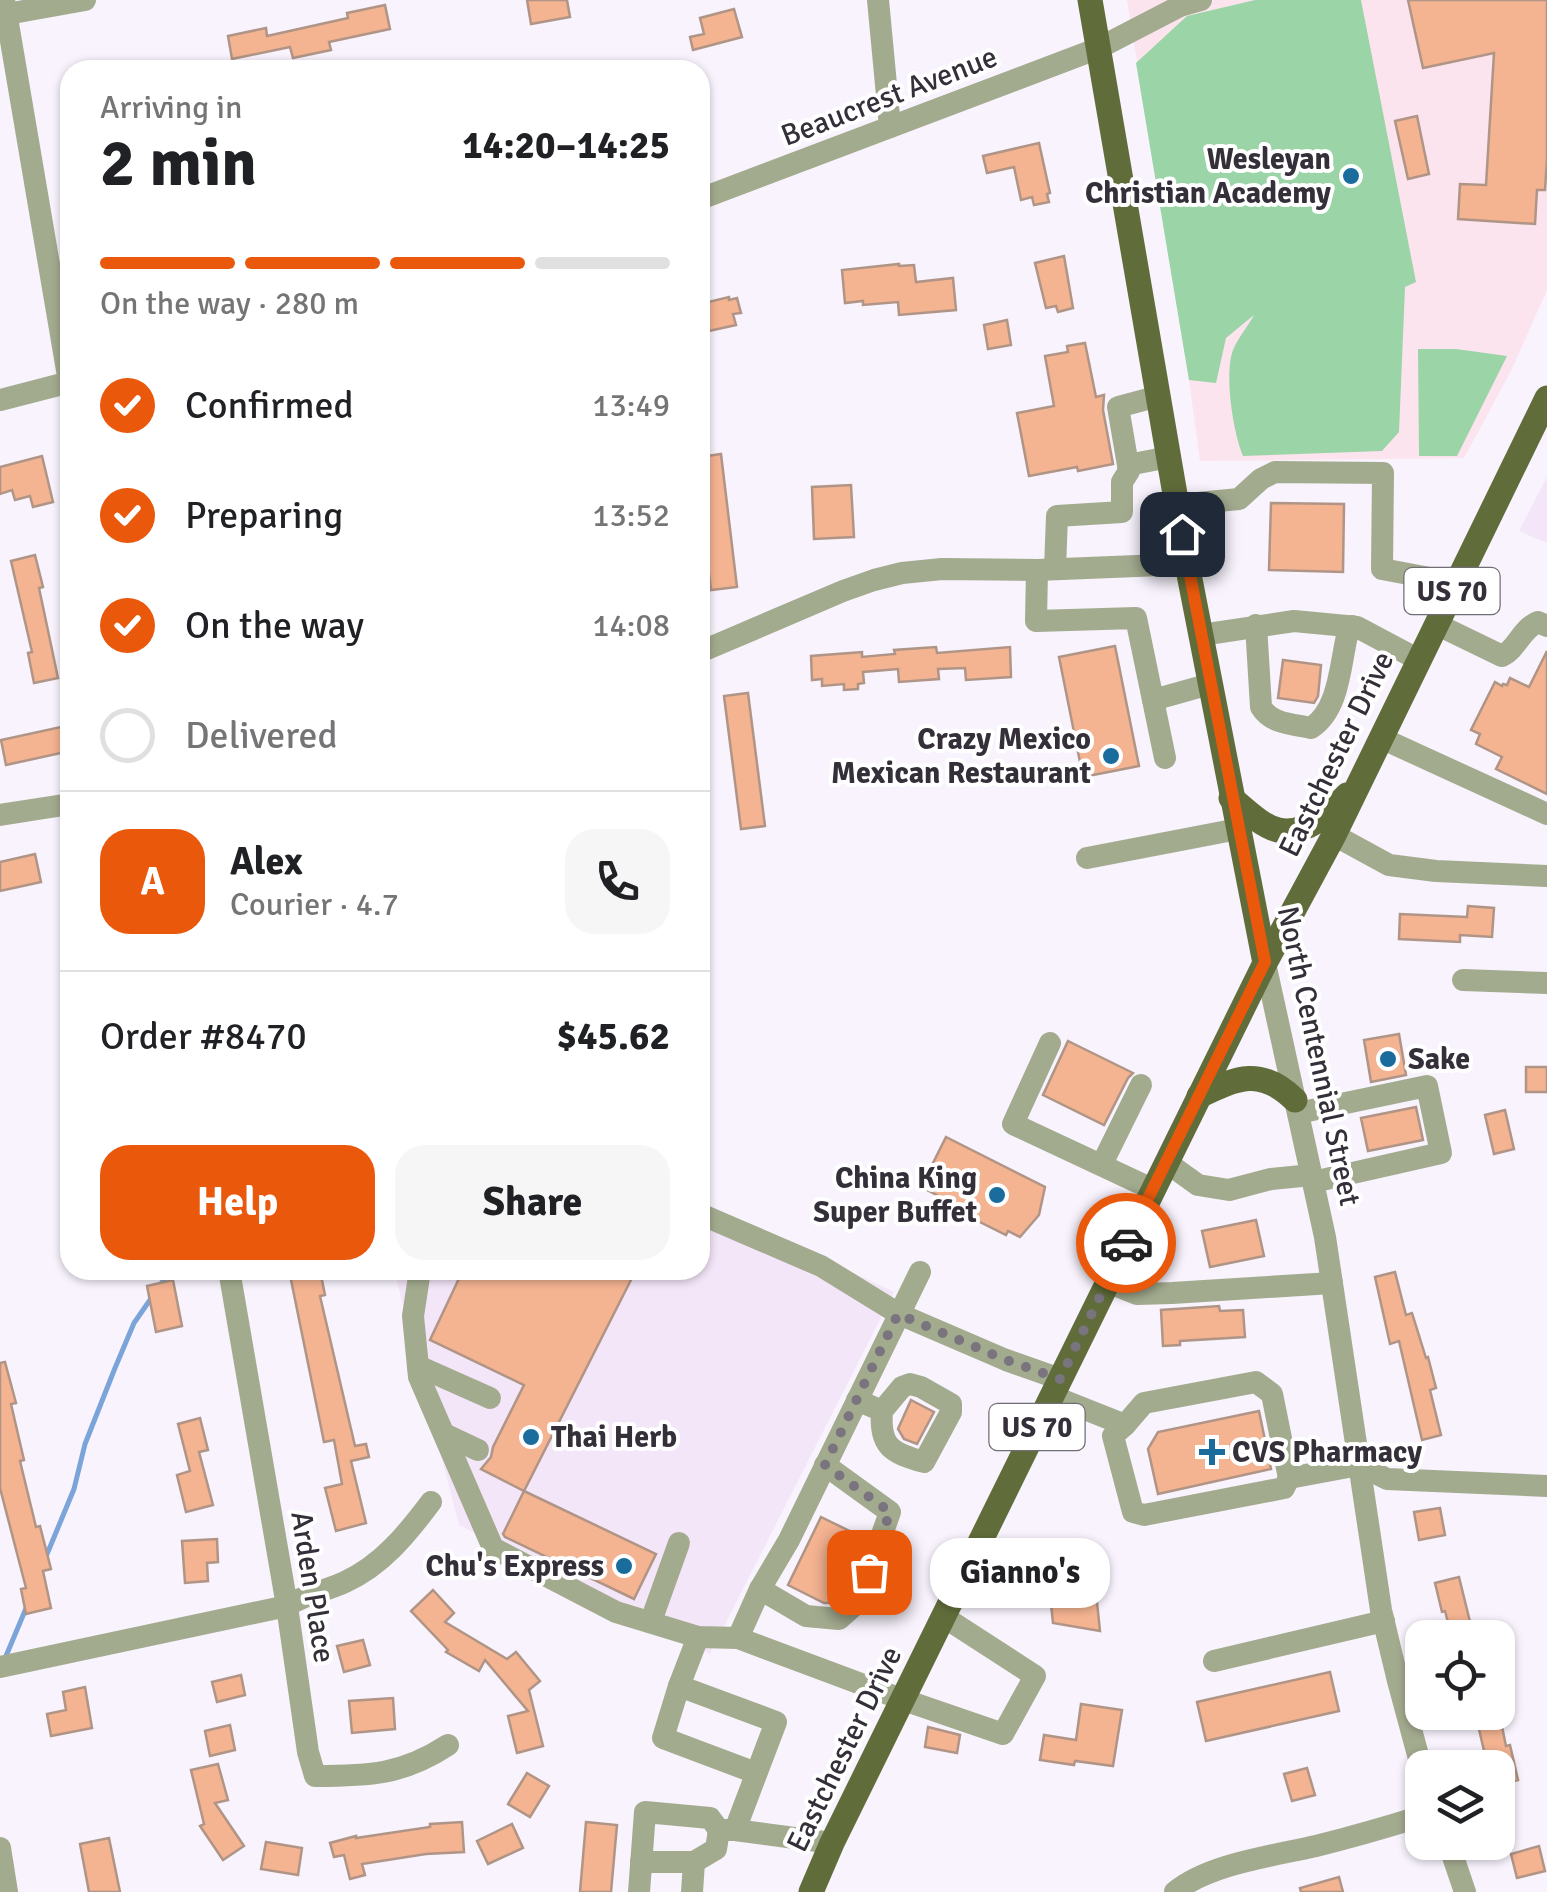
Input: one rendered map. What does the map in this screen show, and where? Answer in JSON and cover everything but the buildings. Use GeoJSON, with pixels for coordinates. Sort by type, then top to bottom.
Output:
{"type":"FeatureCollection","features":[{"type":"Feature","properties":{"kind":"main road","name":"North Centennial Street"},"geometry":{"type":"LineString","coordinates":[[1090,0],[1187,564],[1265,962]]}},
{"type":"Feature","properties":{"kind":"main road","name":"Eastchester Drive"},"geometry":{"type":"LineString","coordinates":[[811,1892],[1152,1189],[1265,962],[1334,835],[1547,398]]}},
{"type":"Feature","properties":{"kind":"main road"},"geometry":{"type":"LineString","coordinates":[[1231,798],[1277,830],[1295,830],[1328,815],[1358,784]]}},
{"type":"Feature","properties":{"kind":"main road"},"geometry":{"type":"LineString","coordinates":[[1199,1096],[1245,1077],[1281,1086],[1296,1107]]}},
{"type":"Feature","properties":{"kind":"street"},"geometry":{"type":"LineString","coordinates":[[60,324],[5,7],[85,0]]}},
{"type":"Feature","properties":{"kind":"street"},"geometry":{"type":"LineString","coordinates":[[878,0],[890,127]]}},
{"type":"Feature","properties":{"kind":"street","name":"Beaucrest Avenue"},"geometry":{"type":"LineString","coordinates":[[710,196],[1099,48],[1180,6],[1201,0]]}},
{"type":"Feature","properties":{"kind":"street"},"geometry":{"type":"LineString","coordinates":[[0,400],[60,385]]}},
{"type":"Feature","properties":{"kind":"street"},"geometry":{"type":"LineString","coordinates":[[1158,396],[1118,407],[1129,470],[1122,482],[1122,512],[1057,516],[1036,621],[1136,618],[1164,758]]}},
{"type":"Feature","properties":{"kind":"street"},"geometry":{"type":"LineString","coordinates":[[1128,465],[1169,457]]}},
{"type":"Feature","properties":{"kind":"street"},"geometry":{"type":"LineString","coordinates":[[1177,505],[1239,499],[1261,478],[1275,472],[1383,473],[1382,568],[1456,583]]}},
{"type":"Feature","properties":{"kind":"street"},"geometry":{"type":"LineString","coordinates":[[710,648],[874,580],[902,573],[1187,564]]}},
{"type":"Feature","properties":{"kind":"street"},"geometry":{"type":"LineString","coordinates":[[1200,635],[1294,621],[1352,626],[1419,660]]}},
{"type":"Feature","properties":{"kind":"street"},"geometry":{"type":"LineString","coordinates":[[1436,624],[1502,656],[1528,626],[1538,622],[1547,626]]}},
{"type":"Feature","properties":{"kind":"street"},"geometry":{"type":"LineString","coordinates":[[1256,625],[1260,706],[1265,714],[1280,722],[1311,728],[1322,720],[1330,706],[1352,626]]}},
{"type":"Feature","properties":{"kind":"street"},"geometry":{"type":"LineString","coordinates":[[1153,700],[1210,684]]}},
{"type":"Feature","properties":{"kind":"street"},"geometry":{"type":"LineString","coordinates":[[1380,738],[1547,814]]}},
{"type":"Feature","properties":{"kind":"street"},"geometry":{"type":"LineString","coordinates":[[0,815],[60,806]]}},
{"type":"Feature","properties":{"kind":"street"},"geometry":{"type":"LineString","coordinates":[[1087,858],[1238,830]]}},
{"type":"Feature","properties":{"kind":"street"},"geometry":{"type":"LineString","coordinates":[[1334,835],[1390,866],[1547,876]]}},
{"type":"Feature","properties":{"kind":"street","name":"North Centennial Street"},"geometry":{"type":"LineString","coordinates":[[1265,962],[1332,1284],[1384,1621],[1417,1750]]}},
{"type":"Feature","properties":{"kind":"street"},"geometry":{"type":"LineString","coordinates":[[1464,980],[1547,983]]}},
{"type":"Feature","properties":{"kind":"street"},"geometry":{"type":"LineString","coordinates":[[1050,1043],[1013,1124],[1152,1189]]}},
{"type":"Feature","properties":{"kind":"street"},"geometry":{"type":"LineString","coordinates":[[1102,1164],[1141,1085]]}},
{"type":"Feature","properties":{"kind":"street"},"geometry":{"type":"LineString","coordinates":[[1166,1162],[1198,1185],[1229,1190],[1441,1154],[1426,1086],[1296,1107]]}},
{"type":"Feature","properties":{"kind":"street"},"geometry":{"type":"LineString","coordinates":[[710,1218],[821,1266],[898,1314],[1006,1360],[1125,1425]]}},
{"type":"Feature","properties":{"kind":"street"},"geometry":{"type":"LineString","coordinates":[[738,1638],[920,1272]]}},
{"type":"Feature","properties":{"kind":"street","name":"Arden Place"},"geometry":{"type":"LineString","coordinates":[[231,1280],[315,1776],[395,1770],[422,1762],[448,1745]]}},
{"type":"Feature","properties":{"kind":"street"},"geometry":{"type":"LineString","coordinates":[[418,1280],[413,1316],[420,1377],[492,1548],[616,1612],[698,1637],[738,1638],[1003,1734],[1035,1676],[944,1618]]}},
{"type":"Feature","properties":{"kind":"street"},"geometry":{"type":"LineString","coordinates":[[1107,1282],[1136,1294],[1332,1284]]}},
{"type":"Feature","properties":{"kind":"street"},"geometry":{"type":"LineString","coordinates":[[418,1366],[490,1398]]}},
{"type":"Feature","properties":{"kind":"street"},"geometry":{"type":"LineString","coordinates":[[1256,1382],[1272,1394],[1288,1476],[1284,1488],[1144,1515],[1133,1512],[1113,1436],[1125,1425],[1144,1403],[1256,1382]]}},
{"type":"Feature","properties":{"kind":"street"},"geometry":{"type":"LineString","coordinates":[[857,1400],[882,1411]]}},
{"type":"Feature","properties":{"kind":"street"},"geometry":{"type":"LineString","coordinates":[[444,1434],[478,1450]]}},
{"type":"Feature","properties":{"kind":"street"},"geometry":{"type":"LineString","coordinates":[[760,1590],[806,1616],[839,1619],[858,1602],[890,1512],[825,1465]]}},
{"type":"Feature","properties":{"kind":"street"},"geometry":{"type":"LineString","coordinates":[[1288,1476],[1359,1465],[1387,1479],[1547,1486]]}},
{"type":"Feature","properties":{"kind":"street"},"geometry":{"type":"LineString","coordinates":[[0,1667],[287,1606],[347,1582],[380,1559],[403,1540],[431,1502]]}},
{"type":"Feature","properties":{"kind":"street"},"geometry":{"type":"LineString","coordinates":[[651,1621],[680,1543]]}},
{"type":"Feature","properties":{"kind":"street"},"geometry":{"type":"LineString","coordinates":[[1214,1661],[1384,1621]]}},
{"type":"Feature","properties":{"kind":"street"},"geometry":{"type":"LineString","coordinates":[[698,1637],[662,1738],[756,1773]]}},
{"type":"Feature","properties":{"kind":"street"},"geometry":{"type":"LineString","coordinates":[[640,1862],[694,1862],[716,1849],[756,1773],[776,1722],[679,1686]]}},
{"type":"Feature","properties":{"kind":"street"},"geometry":{"type":"LineString","coordinates":[[639,1892],[646,1812],[710,1818],[727,1830],[832,1844]]}},
{"type":"Feature","properties":{"kind":"street"},"geometry":{"type":"LineString","coordinates":[[1175,1892],[1190,1879],[1222,1868],[1405,1821]]}},
{"type":"Feature","properties":{"kind":"street"},"geometry":{"type":"LineString","coordinates":[[0,1848],[7,1892]]}},
{"type":"Feature","properties":{"kind":"street"},"geometry":{"type":"LineString","coordinates":[[1454,1860],[1465,1892]]}},
{"type":"Feature","properties":{"kind":"street"},"geometry":{"type":"LineString","coordinates":[[692,1892],[694,1862]]}},
{"type":"Feature","properties":{"kind":"shaded area","name":"Wesleyan Christian Academy"},"geometry":{"type":"Polygon","coordinates":[[[1127,0],[1547,0],[1547,290],[1511,371],[1464,458],[1200,461],[1127,0]]]}},
{"type":"Feature","properties":{"kind":"shaded area"},"geometry":{"type":"Polygon","coordinates":[[[1547,477],[1547,543],[1519,531],[1547,477]]]}},
{"type":"Feature","properties":{"kind":"shaded area"},"geometry":{"type":"Polygon","coordinates":[[[710,1206],[894,1292],[710,1654],[459,1525],[397,1280],[710,1280],[710,1206]]]}},
{"type":"Feature","properties":{"kind":"green space"},"geometry":{"type":"Polygon","coordinates":[[[1255,0],[1361,0],[1416,282],[1405,287],[1399,432],[1382,451],[1243,456],[1233,418],[1230,360],[1254,315],[1226,338],[1216,383],[1189,380],[1136,63],[1187,16],[1255,0]]]}},
{"type":"Feature","properties":{"kind":"green space"},"geometry":{"type":"Polygon","coordinates":[[[1418,349],[1507,356],[1457,456],[1419,456],[1418,349]]]}},
{"type":"Feature","properties":{"kind":"waterway"},"geometry":{"type":"LineString","coordinates":[[158,1288],[164,1280]]}},
{"type":"Feature","properties":{"kind":"waterway"},"geometry":{"type":"LineString","coordinates":[[45,1559],[74,1489],[85,1444],[115,1368],[134,1323],[152,1297]]}},
{"type":"Feature","properties":{"kind":"waterway"},"geometry":{"type":"LineString","coordinates":[[6,1656],[27,1606]]}},
{"type":"Feature","properties":{"kind":"way so far"},"geometry":{"type":"LineString","coordinates":[[869,1572],[890,1512],[825,1465],[898,1314],[1060,1379],[1126,1243]]}},
{"type":"Feature","properties":{"kind":"place","name":"Wesleyan Christian Academy"},"geometry":{"type":"Point","coordinates":[1351,176]}},
{"type":"Feature","properties":{"kind":"place","name":"Crazy Mexico Mexican Restaurant"},"geometry":{"type":"Point","coordinates":[1111,756]}},
{"type":"Feature","properties":{"kind":"place","name":"Sake"},"geometry":{"type":"Point","coordinates":[1388,1059]}},
{"type":"Feature","properties":{"kind":"place","name":"China King Super Buffet"},"geometry":{"type":"Point","coordinates":[997,1195]}},
{"type":"Feature","properties":{"kind":"place","name":"Thai Herb"},"geometry":{"type":"Point","coordinates":[531,1437]}},
{"type":"Feature","properties":{"kind":"place","name":"CVS Pharmacy"},"geometry":{"type":"Point","coordinates":[1212,1452]}},
{"type":"Feature","properties":{"kind":"place","name":"Chu's Express"},"geometry":{"type":"Point","coordinates":[624,1566]}},
{"type":"Feature","properties":{"kind":"place","name":"Gianno's"},"geometry":{"type":"Point","coordinates":[869,1572]}},
{"type":"Feature","properties":{"kind":"route"},"geometry":{"type":"LineString","coordinates":[[1126,1243],[1265,962],[1182,534]]}}]}
